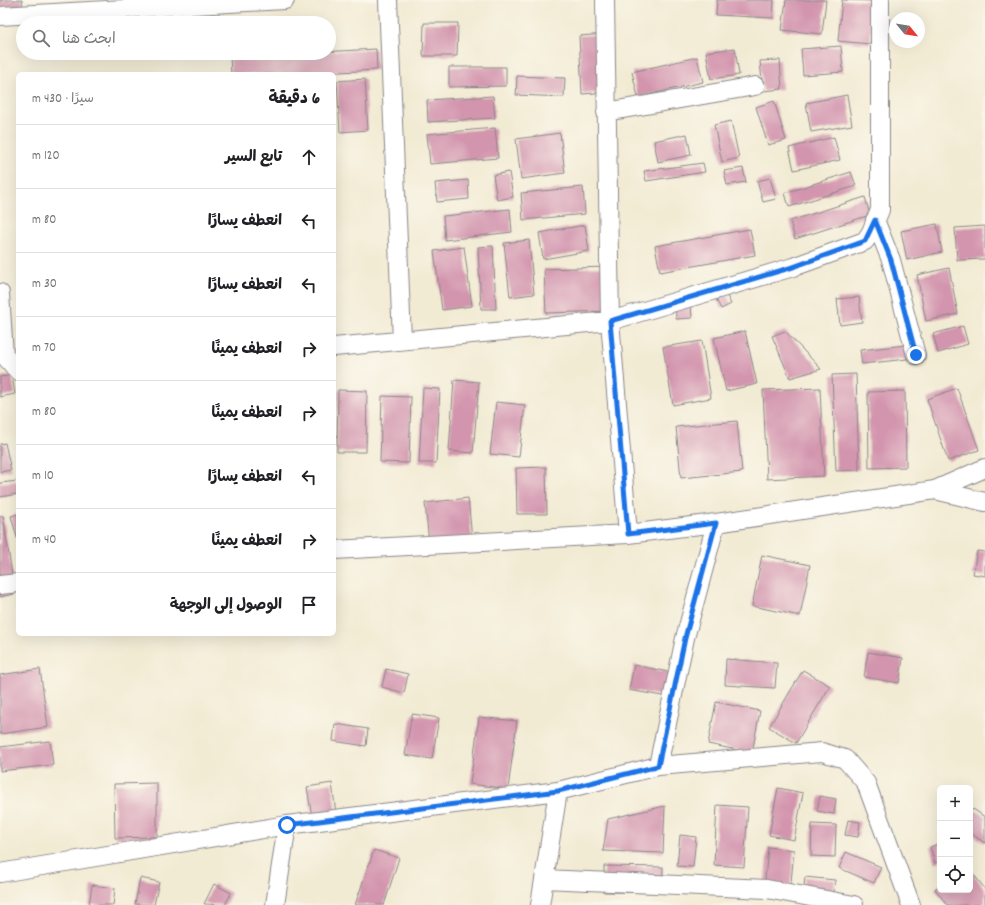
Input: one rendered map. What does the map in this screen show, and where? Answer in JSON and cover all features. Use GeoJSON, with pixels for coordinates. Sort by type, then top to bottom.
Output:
{"type":"FeatureCollection","features":[{"type":"Feature","properties":{"kind":"street"},"geometry":{"type":"LineString","coordinates":[[0,16],[285,0]]}},
{"type":"Feature","properties":{"kind":"street"},"geometry":{"type":"LineString","coordinates":[[388,0],[402,340]]}},
{"type":"Feature","properties":{"kind":"street"},"geometry":{"type":"LineString","coordinates":[[605,0],[610,321],[628,534]]}},
{"type":"Feature","properties":{"kind":"street"},"geometry":{"type":"LineString","coordinates":[[336,347],[610,321],[793,267],[865,241],[880,210],[880,0]]}},
{"type":"Feature","properties":{"kind":"street"},"geometry":{"type":"LineString","coordinates":[[606,112],[755,86]]}},
{"type":"Feature","properties":{"kind":"street"},"geometry":{"type":"LineString","coordinates":[[875,220],[891,260],[916,355]]}},
{"type":"Feature","properties":{"kind":"street"},"geometry":{"type":"LineString","coordinates":[[0,293],[4,355],[16,370]]}},
{"type":"Feature","properties":{"kind":"street"},"geometry":{"type":"LineString","coordinates":[[336,550],[628,534],[716,523],[935,490],[985,468]]}},
{"type":"Feature","properties":{"kind":"street"},"geometry":{"type":"LineString","coordinates":[[935,490],[985,502]]}},
{"type":"Feature","properties":{"kind":"street"},"geometry":{"type":"LineString","coordinates":[[658,766],[685,638],[716,523]]}},
{"type":"Feature","properties":{"kind":"street"},"geometry":{"type":"LineString","coordinates":[[0,585],[16,583]]}},
{"type":"Feature","properties":{"kind":"street"},"geometry":{"type":"LineString","coordinates":[[0,873],[287,825],[558,791],[658,766],[822,752],[845,759],[866,784],[911,905]]}},
{"type":"Feature","properties":{"kind":"street"},"geometry":{"type":"LineString","coordinates":[[540,905],[558,791]]}},
{"type":"Feature","properties":{"kind":"street"},"geometry":{"type":"LineString","coordinates":[[275,905],[287,825]]}},
{"type":"Feature","properties":{"kind":"street"},"geometry":{"type":"LineString","coordinates":[[544,879],[767,889],[854,905]]}},
{"type":"Feature","properties":{"kind":"building"},"geometry":{"type":"Polygon","coordinates":[[[0,0],[22,0],[23,11],[0,13],[0,0]]]}},
{"type":"Feature","properties":{"kind":"building"},"geometry":{"type":"Polygon","coordinates":[[[717,0],[774,0],[773,18],[716,15],[717,0]]]}},
{"type":"Feature","properties":{"kind":"building"},"geometry":{"type":"Polygon","coordinates":[[[786,0],[826,0],[822,34],[782,30],[786,0]]]}},
{"type":"Feature","properties":{"kind":"building"},"geometry":{"type":"Polygon","coordinates":[[[842,0],[874,1],[870,44],[838,41],[842,0]]]}},
{"type":"Feature","properties":{"kind":"building"},"geometry":{"type":"Polygon","coordinates":[[[424,23],[458,23],[457,56],[423,56],[424,23]]]}},
{"type":"Feature","properties":{"kind":"building"},"geometry":{"type":"Polygon","coordinates":[[[606,34],[609,92],[582,94],[579,36],[606,34]]]}},
{"type":"Feature","properties":{"kind":"building"},"geometry":{"type":"Polygon","coordinates":[[[841,46],[843,72],[803,75],[801,49],[841,46]]]}},
{"type":"Feature","properties":{"kind":"building"},"geometry":{"type":"Polygon","coordinates":[[[735,48],[739,75],[711,79],[706,52],[735,48]]]}},
{"type":"Feature","properties":{"kind":"building"},"geometry":{"type":"Polygon","coordinates":[[[376,49],[377,70],[336,72],[231,72],[230,60],[336,60],[336,51],[376,49]]]}},
{"type":"Feature","properties":{"kind":"building"},"geometry":{"type":"Polygon","coordinates":[[[697,57],[703,82],[638,97],[632,72],[697,57]]]}},
{"type":"Feature","properties":{"kind":"building"},"geometry":{"type":"Polygon","coordinates":[[[780,60],[782,89],[763,91],[760,61],[780,60]]]}},
{"type":"Feature","properties":{"kind":"building"},"geometry":{"type":"Polygon","coordinates":[[[449,67],[506,67],[506,86],[449,87],[449,67]]]}},
{"type":"Feature","properties":{"kind":"building"},"geometry":{"type":"Polygon","coordinates":[[[517,76],[565,78],[564,97],[516,95],[517,76]]]}},
{"type":"Feature","properties":{"kind":"building"},"geometry":{"type":"Polygon","coordinates":[[[365,79],[368,130],[340,132],[337,81],[365,79]]]}},
{"type":"Feature","properties":{"kind":"building"},"geometry":{"type":"Polygon","coordinates":[[[847,95],[852,125],[811,132],[806,103],[847,95]]]}},
{"type":"Feature","properties":{"kind":"building"},"geometry":{"type":"Polygon","coordinates":[[[493,96],[495,118],[428,122],[427,100],[493,96]]]}},
{"type":"Feature","properties":{"kind":"building"},"geometry":{"type":"Polygon","coordinates":[[[774,101],[786,140],[768,145],[756,107],[774,101]]]}},
{"type":"Feature","properties":{"kind":"building"},"geometry":{"type":"Polygon","coordinates":[[[731,121],[739,158],[722,162],[714,125],[731,121]]]}},
{"type":"Feature","properties":{"kind":"building"},"geometry":{"type":"Polygon","coordinates":[[[495,128],[498,158],[430,164],[427,134],[495,128]]]}},
{"type":"Feature","properties":{"kind":"building"},"geometry":{"type":"Polygon","coordinates":[[[560,133],[565,173],[521,179],[516,139],[560,133]]]}},
{"type":"Feature","properties":{"kind":"building"},"geometry":{"type":"Polygon","coordinates":[[[687,134],[691,155],[658,162],[654,141],[687,134]]]}},
{"type":"Feature","properties":{"kind":"building"},"geometry":{"type":"Polygon","coordinates":[[[834,137],[840,160],[794,170],[789,148],[834,137]]]}},
{"type":"Feature","properties":{"kind":"building"},"geometry":{"type":"Polygon","coordinates":[[[703,163],[705,172],[646,181],[644,171],[703,163]]]}},
{"type":"Feature","properties":{"kind":"building"},"geometry":{"type":"Polygon","coordinates":[[[743,168],[746,182],[727,185],[724,171],[743,168]]]}},
{"type":"Feature","properties":{"kind":"building"},"geometry":{"type":"Polygon","coordinates":[[[509,172],[513,197],[497,200],[493,175],[509,172]]]}},
{"type":"Feature","properties":{"kind":"building"},"geometry":{"type":"Polygon","coordinates":[[[851,172],[856,186],[789,207],[785,193],[851,172]]]}},
{"type":"Feature","properties":{"kind":"building"},"geometry":{"type":"Polygon","coordinates":[[[770,178],[776,199],[763,202],[757,181],[770,178]]]}},
{"type":"Feature","properties":{"kind":"building"},"geometry":{"type":"Polygon","coordinates":[[[468,180],[469,199],[437,202],[435,183],[468,180]]]}},
{"type":"Feature","properties":{"kind":"building"},"geometry":{"type":"Polygon","coordinates":[[[583,187],[585,214],[523,220],[521,193],[583,187]]]}},
{"type":"Feature","properties":{"kind":"building"},"geometry":{"type":"Polygon","coordinates":[[[865,197],[870,215],[795,239],[790,221],[865,197]]]}},
{"type":"Feature","properties":{"kind":"building"},"geometry":{"type":"Polygon","coordinates":[[[510,209],[512,232],[445,240],[443,216],[510,209]]]}},
{"type":"Feature","properties":{"kind":"building"},"geometry":{"type":"Polygon","coordinates":[[[937,224],[942,252],[907,260],[901,231],[937,224]]]}},
{"type":"Feature","properties":{"kind":"building"},"geometry":{"type":"Polygon","coordinates":[[[585,225],[589,251],[543,259],[539,233],[585,225]]]}},
{"type":"Feature","properties":{"kind":"building"},"geometry":{"type":"Polygon","coordinates":[[[985,226],[985,259],[957,260],[955,228],[985,226]]]}},
{"type":"Feature","properties":{"kind":"building"},"geometry":{"type":"Polygon","coordinates":[[[750,229],[755,255],[660,272],[655,246],[750,229]]]}},
{"type":"Feature","properties":{"kind":"building"},"geometry":{"type":"Polygon","coordinates":[[[529,240],[534,294],[510,297],[504,243],[529,240]]]}},
{"type":"Feature","properties":{"kind":"building"},"geometry":{"type":"Polygon","coordinates":[[[493,246],[496,309],[481,309],[478,247],[493,246]]]}},
{"type":"Feature","properties":{"kind":"building"},"geometry":{"type":"Polygon","coordinates":[[[464,247],[472,306],[442,310],[434,251],[464,247]]]}},
{"type":"Feature","properties":{"kind":"building"},"geometry":{"type":"Polygon","coordinates":[[[607,267],[608,311],[546,313],[544,269],[607,267]]]}},
{"type":"Feature","properties":{"kind":"building"},"geometry":{"type":"Polygon","coordinates":[[[949,268],[958,314],[926,321],[917,275],[949,268]]]}},
{"type":"Feature","properties":{"kind":"building"},"geometry":{"type":"Polygon","coordinates":[[[721,284],[731,304],[721,309],[711,289],[721,284]]]}},
{"type":"Feature","properties":{"kind":"building"},"geometry":{"type":"Polygon","coordinates":[[[690,294],[692,318],[676,319],[675,295],[690,294]]]}},
{"type":"Feature","properties":{"kind":"building"},"geometry":{"type":"Polygon","coordinates":[[[859,297],[862,322],[840,325],[837,299],[859,297]]]}},
{"type":"Feature","properties":{"kind":"building"},"geometry":{"type":"Polygon","coordinates":[[[963,326],[968,344],[938,353],[933,334],[963,326]]]}},
{"type":"Feature","properties":{"kind":"building"},"geometry":{"type":"Polygon","coordinates":[[[745,331],[757,384],[726,391],[714,338],[745,331]]]}},
{"type":"Feature","properties":{"kind":"building"},"geometry":{"type":"Polygon","coordinates":[[[785,331],[821,369],[790,378],[772,336],[785,331]]]}},
{"type":"Feature","properties":{"kind":"building"},"geometry":{"type":"Polygon","coordinates":[[[702,341],[711,398],[673,405],[663,347],[702,341]]]}},
{"type":"Feature","properties":{"kind":"building"},"geometry":{"type":"Polygon","coordinates":[[[906,345],[907,359],[862,364],[860,350],[906,345]]]}},
{"type":"Feature","properties":{"kind":"building"},"geometry":{"type":"Polygon","coordinates":[[[856,374],[859,470],[836,471],[832,375],[856,374]]]}},
{"type":"Feature","properties":{"kind":"building"},"geometry":{"type":"Polygon","coordinates":[[[12,375],[15,394],[0,397],[0,377],[12,375]]]}},
{"type":"Feature","properties":{"kind":"building"},"geometry":{"type":"Polygon","coordinates":[[[454,380],[479,382],[473,453],[449,451],[454,380]]]}},
{"type":"Feature","properties":{"kind":"building"},"geometry":{"type":"Polygon","coordinates":[[[423,388],[440,389],[436,463],[419,463],[423,388]]]}},
{"type":"Feature","properties":{"kind":"building"},"geometry":{"type":"Polygon","coordinates":[[[820,388],[824,476],[767,479],[763,390],[820,388]]]}},
{"type":"Feature","properties":{"kind":"building"},"geometry":{"type":"Polygon","coordinates":[[[957,388],[979,450],[948,461],[927,399],[957,388]]]}},
{"type":"Feature","properties":{"kind":"building"},"geometry":{"type":"Polygon","coordinates":[[[338,390],[367,391],[366,452],[337,452],[338,390]]]}},
{"type":"Feature","properties":{"kind":"building"},"geometry":{"type":"Polygon","coordinates":[[[905,391],[906,467],[869,468],[868,392],[905,391]]]}},
{"type":"Feature","properties":{"kind":"building"},"geometry":{"type":"Polygon","coordinates":[[[382,396],[411,397],[409,463],[380,462],[382,396]]]}},
{"type":"Feature","properties":{"kind":"building"},"geometry":{"type":"Polygon","coordinates":[[[496,402],[525,405],[519,457],[490,454],[496,402]]]}},
{"type":"Feature","properties":{"kind":"building"},"geometry":{"type":"Polygon","coordinates":[[[737,421],[742,472],[681,478],[676,427],[737,421]]]}},
{"type":"Feature","properties":{"kind":"building"},"geometry":{"type":"Polygon","coordinates":[[[5,443],[11,470],[0,472],[0,444],[5,443]]]}},
{"type":"Feature","properties":{"kind":"building"},"geometry":{"type":"Polygon","coordinates":[[[546,467],[547,514],[517,514],[516,468],[546,467]]]}},
{"type":"Feature","properties":{"kind":"building"},"geometry":{"type":"Polygon","coordinates":[[[16,481],[16,494],[0,497],[0,483],[16,481]]]}},
{"type":"Feature","properties":{"kind":"building"},"geometry":{"type":"Polygon","coordinates":[[[468,498],[472,539],[429,543],[425,503],[468,498]]]}},
{"type":"Feature","properties":{"kind":"building"},"geometry":{"type":"Polygon","coordinates":[[[16,515],[16,534],[11,516],[16,515]]]}},
{"type":"Feature","properties":{"kind":"building"},"geometry":{"type":"Polygon","coordinates":[[[0,516],[3,516],[15,594],[0,597],[0,516]]]}},
{"type":"Feature","properties":{"kind":"building"},"geometry":{"type":"Polygon","coordinates":[[[977,551],[985,552],[985,576],[973,574],[977,551]]]}},
{"type":"Feature","properties":{"kind":"building"},"geometry":{"type":"Polygon","coordinates":[[[762,555],[810,565],[800,616],[752,606],[762,555]]]}},
{"type":"Feature","properties":{"kind":"building"},"geometry":{"type":"Polygon","coordinates":[[[868,652],[903,658],[899,683],[864,677],[868,652]]]}},
{"type":"Feature","properties":{"kind":"building"},"geometry":{"type":"Polygon","coordinates":[[[726,659],[777,663],[775,688],[725,685],[726,659]]]}},
{"type":"Feature","properties":{"kind":"building"},"geometry":{"type":"Polygon","coordinates":[[[634,665],[683,675],[679,699],[629,690],[634,665]]]}},
{"type":"Feature","properties":{"kind":"building"},"geometry":{"type":"Polygon","coordinates":[[[40,669],[48,727],[0,734],[0,675],[40,669]]]}},
{"type":"Feature","properties":{"kind":"building"},"geometry":{"type":"Polygon","coordinates":[[[386,669],[408,674],[404,693],[382,687],[386,669]]]}},
{"type":"Feature","properties":{"kind":"building"},"geometry":{"type":"Polygon","coordinates":[[[803,670],[830,686],[796,743],[769,727],[803,670]]]}},
{"type":"Feature","properties":{"kind":"building"},"geometry":{"type":"Polygon","coordinates":[[[716,702],[760,711],[752,753],[708,744],[716,702]]]}},
{"type":"Feature","properties":{"kind":"building"},"geometry":{"type":"Polygon","coordinates":[[[412,714],[439,718],[432,759],[405,755],[412,714]]]}},
{"type":"Feature","properties":{"kind":"building"},"geometry":{"type":"Polygon","coordinates":[[[479,717],[517,721],[508,789],[470,784],[479,717]]]}},
{"type":"Feature","properties":{"kind":"building"},"geometry":{"type":"Polygon","coordinates":[[[335,724],[368,729],[366,746],[333,741],[335,724]]]}},
{"type":"Feature","properties":{"kind":"building"},"geometry":{"type":"Polygon","coordinates":[[[50,741],[53,765],[0,771],[0,747],[50,741]]]}},
{"type":"Feature","properties":{"kind":"building"},"geometry":{"type":"Polygon","coordinates":[[[157,783],[157,837],[115,838],[114,784],[157,783]]]}},
{"type":"Feature","properties":{"kind":"building"},"geometry":{"type":"Polygon","coordinates":[[[332,783],[336,814],[312,817],[307,787],[332,783]]]}},
{"type":"Feature","properties":{"kind":"building"},"geometry":{"type":"Polygon","coordinates":[[[778,788],[803,793],[794,840],[769,835],[778,788]]]}},
{"type":"Feature","properties":{"kind":"building"},"geometry":{"type":"Polygon","coordinates":[[[820,796],[836,799],[834,814],[817,811],[820,796]]]}},
{"type":"Feature","properties":{"kind":"building"},"geometry":{"type":"Polygon","coordinates":[[[717,805],[748,807],[744,867],[714,865],[717,805]]]}},
{"type":"Feature","properties":{"kind":"building"},"geometry":{"type":"Polygon","coordinates":[[[665,806],[663,853],[603,851],[608,819],[665,806]]]}},
{"type":"Feature","properties":{"kind":"building"},"geometry":{"type":"Polygon","coordinates":[[[973,809],[985,817],[985,843],[973,835],[973,809]]]}},
{"type":"Feature","properties":{"kind":"building"},"geometry":{"type":"Polygon","coordinates":[[[848,820],[860,822],[858,837],[845,835],[848,820]]]}},
{"type":"Feature","properties":{"kind":"building"},"geometry":{"type":"Polygon","coordinates":[[[812,824],[836,825],[835,857],[811,856],[812,824]]]}},
{"type":"Feature","properties":{"kind":"building"},"geometry":{"type":"Polygon","coordinates":[[[680,835],[696,837],[693,867],[677,866],[680,835]]]}},
{"type":"Feature","properties":{"kind":"building"},"geometry":{"type":"Polygon","coordinates":[[[937,844],[937,862],[935,863],[930,847],[937,844]]]}},
{"type":"Feature","properties":{"kind":"building"},"geometry":{"type":"Polygon","coordinates":[[[768,847],[794,850],[790,893],[764,890],[768,847]]]}},
{"type":"Feature","properties":{"kind":"building"},"geometry":{"type":"Polygon","coordinates":[[[374,850],[399,858],[384,905],[355,905],[374,850]]]}},
{"type":"Feature","properties":{"kind":"building"},"geometry":{"type":"Polygon","coordinates":[[[846,852],[881,867],[874,883],[839,868],[846,852]]]}},
{"type":"Feature","properties":{"kind":"building"},"geometry":{"type":"Polygon","coordinates":[[[604,866],[663,867],[662,893],[604,892],[604,866]]]}},
{"type":"Feature","properties":{"kind":"building"},"geometry":{"type":"Polygon","coordinates":[[[973,874],[985,889],[985,903],[982,905],[947,905],[938,893],[973,893],[973,874]]]}},
{"type":"Feature","properties":{"kind":"building"},"geometry":{"type":"Polygon","coordinates":[[[805,877],[835,880],[833,905],[802,904],[805,877]]]}},
{"type":"Feature","properties":{"kind":"building"},"geometry":{"type":"Polygon","coordinates":[[[140,878],[159,882],[154,905],[135,904],[140,878]]]}},
{"type":"Feature","properties":{"kind":"building"},"geometry":{"type":"Polygon","coordinates":[[[214,884],[231,893],[225,905],[204,904],[214,884]]]}},
{"type":"Feature","properties":{"kind":"building"},"geometry":{"type":"Polygon","coordinates":[[[92,885],[115,888],[113,905],[89,905],[92,885]]]}},
{"type":"Feature","properties":{"kind":"route"},"geometry":{"type":"LineString","coordinates":[[287,825],[558,791],[658,766],[685,638],[716,523],[628,534],[610,321],[793,267],[865,241],[871,232],[875,220],[891,260],[916,355]]}}]}
